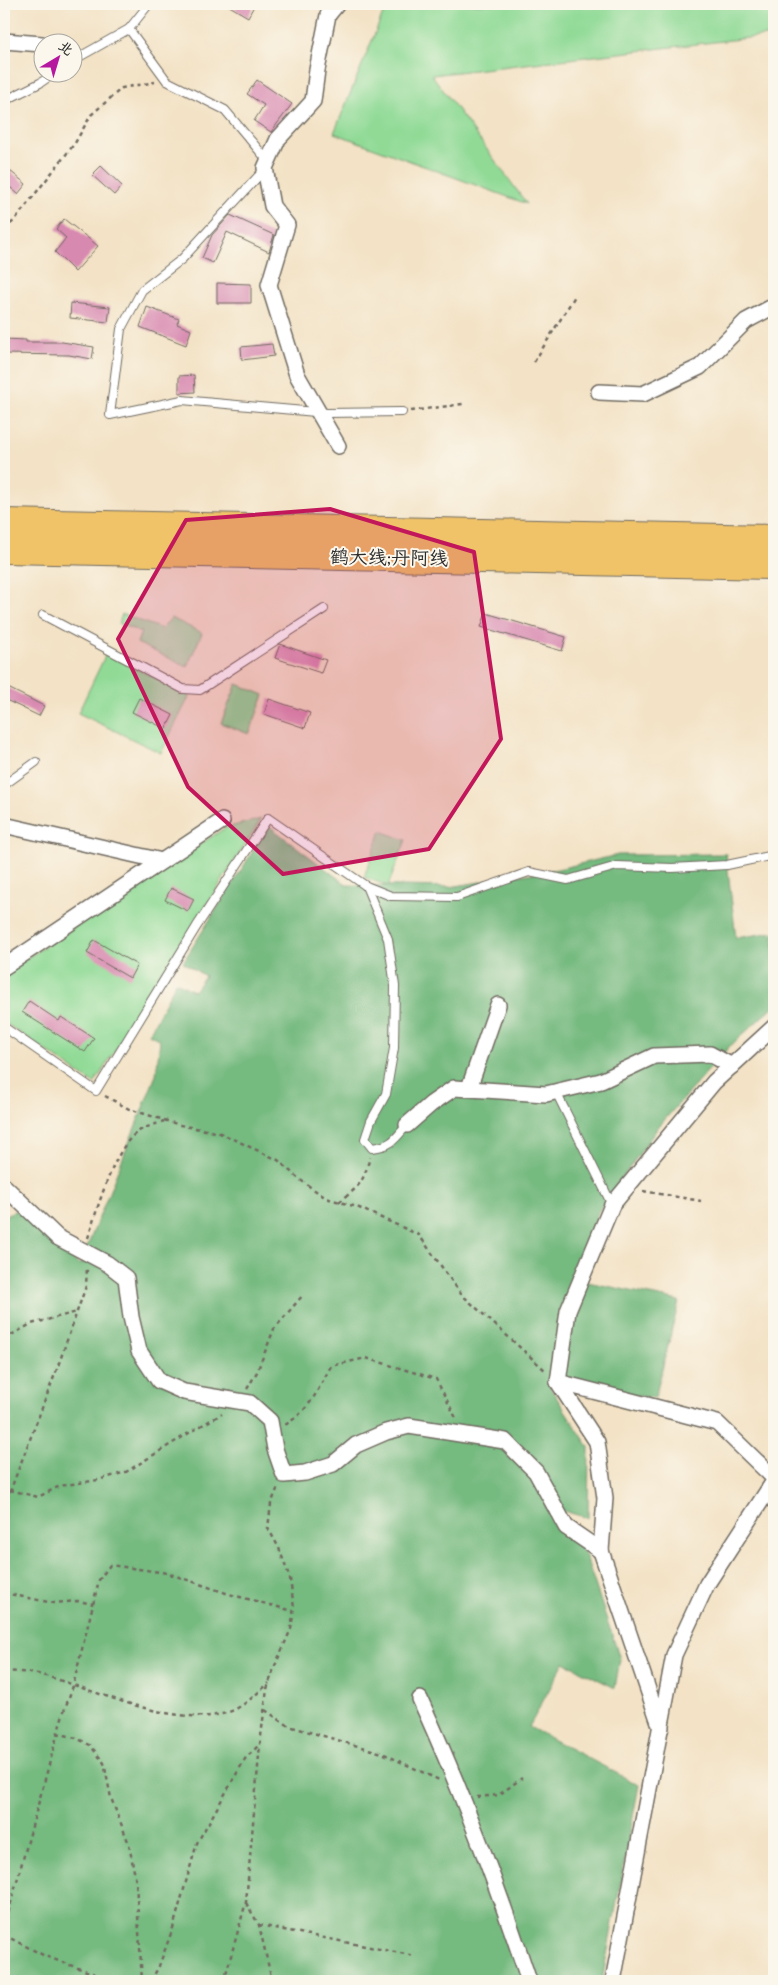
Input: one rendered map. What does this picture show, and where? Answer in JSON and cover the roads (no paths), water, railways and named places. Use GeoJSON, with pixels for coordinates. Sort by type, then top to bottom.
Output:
{"type":"FeatureCollection","features":[{"type":"Feature","properties":{"kind":"highway","name":"鹤大线;丹阿线"},"geometry":{"type":"LineString","coordinates":[[4,523],[774,539]]}},
{"type":"Feature","properties":{"kind":"highway","name":"鹤大线;丹阿线"},"geometry":{"type":"LineString","coordinates":[[4,549],[774,565]]}},
{"type":"Feature","properties":{"kind":"street"},"geometry":{"type":"LineString","coordinates":[[337,4],[328,15],[313,101],[278,139],[267,165],[272,206],[287,225],[269,285],[297,375],[338,446]]}},
{"type":"Feature","properties":{"kind":"street"},"geometry":{"type":"LineString","coordinates":[[4,41],[32,43]]}},
{"type":"Feature","properties":{"kind":"street"},"geometry":{"type":"LineString","coordinates":[[599,392],[643,394],[700,367],[746,321],[774,306]]}},
{"type":"Feature","properties":{"kind":"street"},"geometry":{"type":"LineString","coordinates":[[4,967],[222,821]]}},
{"type":"Feature","properties":{"kind":"street"},"geometry":{"type":"LineString","coordinates":[[4,825],[162,861]]}},
{"type":"Feature","properties":{"kind":"street"},"geometry":{"type":"LineString","coordinates":[[469,1088],[498,1004]]}},
{"type":"Feature","properties":{"kind":"street"},"geometry":{"type":"LineString","coordinates":[[661,1728],[601,1551],[606,1498],[597,1442],[558,1382],[568,1312],[612,1205],[714,1082],[774,1027]]}},
{"type":"Feature","properties":{"kind":"street"},"geometry":{"type":"LineString","coordinates":[[407,1125],[431,1104],[454,1088],[546,1094],[601,1081],[654,1056],[710,1054],[732,1066]]}},
{"type":"Feature","properties":{"kind":"street"},"geometry":{"type":"LineString","coordinates":[[4,1186],[57,1237],[108,1264],[126,1278],[131,1317],[139,1351],[159,1382],[184,1392],[250,1403],[270,1421],[275,1449],[284,1475],[305,1473],[333,1464],[356,1444],[386,1432],[409,1426],[504,1441],[536,1472],[566,1527],[601,1551]]}},
{"type":"Feature","properties":{"kind":"street"},"geometry":{"type":"LineString","coordinates":[[558,1382],[717,1423],[774,1479],[707,1584],[674,1655],[614,1981]]}},
{"type":"Feature","properties":{"kind":"street"},"geometry":{"type":"LineString","coordinates":[[420,1699],[460,1791],[502,1900],[529,1981]]}},
{"type":"Feature","properties":{"kind":"lane"},"geometry":{"type":"LineString","coordinates":[[82,55],[129,28],[149,4]]}},
{"type":"Feature","properties":{"kind":"lane"},"geometry":{"type":"LineString","coordinates":[[129,28],[168,81],[225,110],[267,165],[182,259],[142,290],[121,329],[110,415],[182,400],[318,412],[402,412]]}},
{"type":"Feature","properties":{"kind":"lane"},"geometry":{"type":"LineString","coordinates":[[4,101],[41,82]]}},
{"type":"Feature","properties":{"kind":"lane"},"geometry":{"type":"LineString","coordinates":[[43,615],[183,688],[200,690],[324,609]]}},
{"type":"Feature","properties":{"kind":"lane"},"geometry":{"type":"LineString","coordinates":[[4,785],[36,762]]}},
{"type":"Feature","properties":{"kind":"lane"},"geometry":{"type":"LineString","coordinates":[[4,1027],[96,1091],[198,926],[268,818],[366,886],[391,896],[457,897],[529,872],[568,880],[616,866],[672,868],[727,865],[774,855]]}},
{"type":"Feature","properties":{"kind":"lane"},"geometry":{"type":"LineString","coordinates":[[366,886],[388,939],[395,986],[394,1048],[386,1094],[371,1121],[365,1138],[372,1148],[386,1146],[407,1125]]}},
{"type":"Feature","properties":{"kind":"lane"},"geometry":{"type":"LineString","coordinates":[[556,1092],[612,1205]]}}]}
